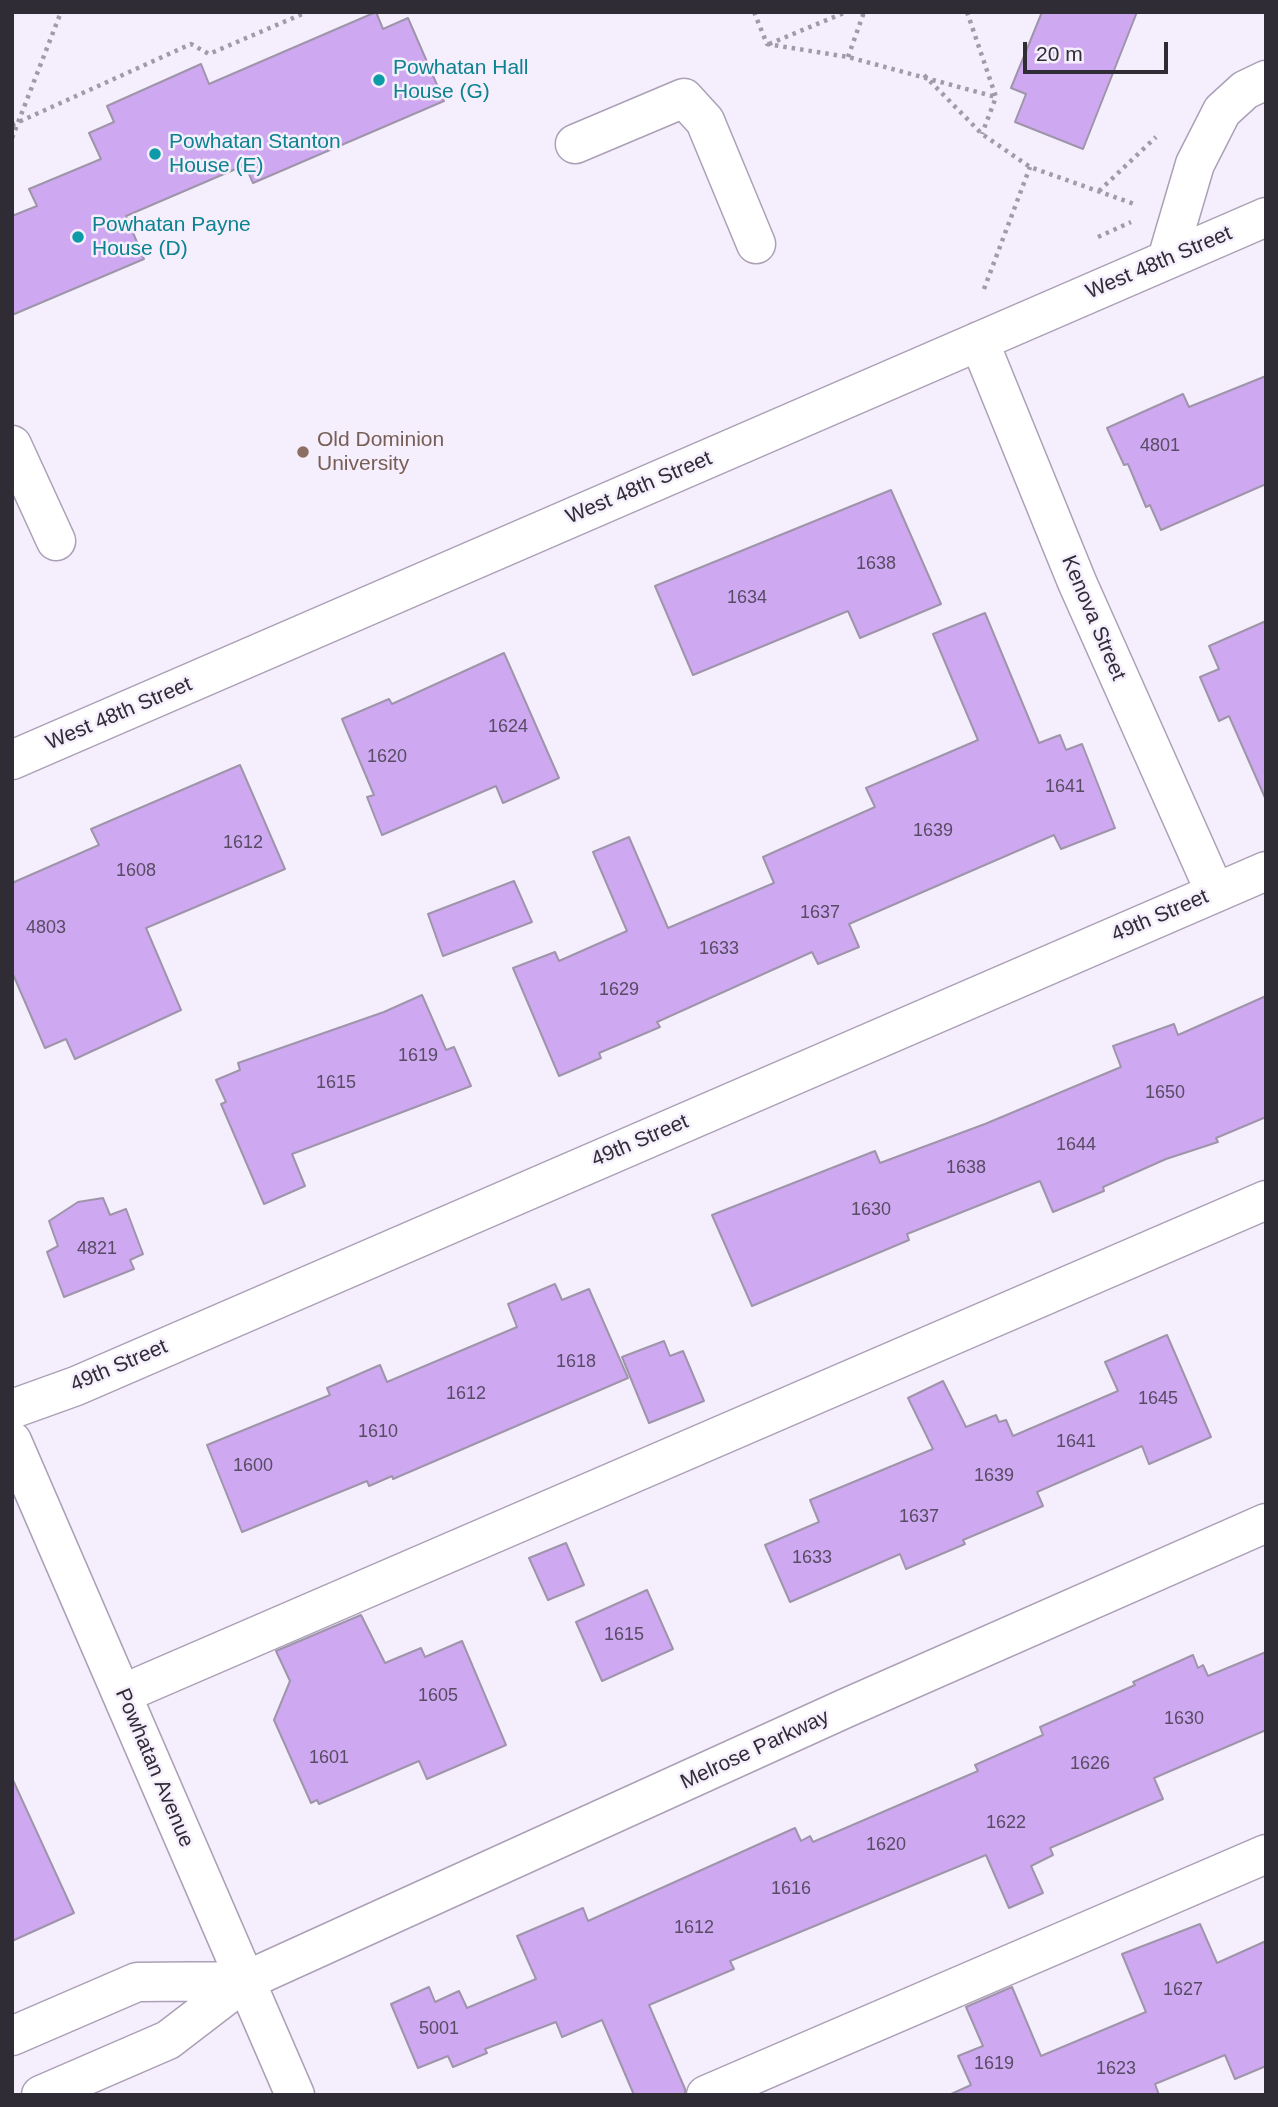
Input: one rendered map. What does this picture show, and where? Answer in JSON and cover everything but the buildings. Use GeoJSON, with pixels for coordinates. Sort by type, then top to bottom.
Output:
{"type":"FeatureCollection","features":[{"type":"Feature","properties":{"kind":"street"},"geometry":{"type":"LineString","coordinates":[[1167,259],[1195,164],[1222,111],[1245,90],[1266,80]]}},
{"type":"Feature","properties":{"kind":"street"},"geometry":{"type":"LineString","coordinates":[[575,144],[684,98],[705,121],[756,244]]}},
{"type":"Feature","properties":{"kind":"street","name":"West 48th Street"},"geometry":{"type":"LineString","coordinates":[[12,760],[1266,217]]}},
{"type":"Feature","properties":{"kind":"street","name":"Kenova Street"},"geometry":{"type":"LineString","coordinates":[[979,341],[1077,582],[1214,892]]}},
{"type":"Feature","properties":{"kind":"street"},"geometry":{"type":"LineString","coordinates":[[12,445],[56,541]]}},
{"type":"Feature","properties":{"kind":"street","name":"49th Street"},"geometry":{"type":"LineString","coordinates":[[12,1409],[89,1380],[1266,871]]}},
{"type":"Feature","properties":{"kind":"street"},"geometry":{"type":"LineString","coordinates":[[122,1694],[1266,1200]]}},
{"type":"Feature","properties":{"kind":"street","name":"Powhatan Avenue"},"geometry":{"type":"LineString","coordinates":[[12,1441],[295,2095]]}},
{"type":"Feature","properties":{"kind":"street","name":"Melrose Parkway"},"geometry":{"type":"LineString","coordinates":[[41,2095],[168,2040],[245,1981],[833,1714],[1266,1523]]}},
{"type":"Feature","properties":{"kind":"street"},"geometry":{"type":"LineString","coordinates":[[706,2095],[1266,1854]]}},
{"type":"Feature","properties":{"kind":"street","name":"Melrose Parkway"},"geometry":{"type":"LineString","coordinates":[[12,2036],[137,1982],[245,1981]]}},
{"type":"Feature","properties":{"kind":"path"},"geometry":{"type":"LineString","coordinates":[[12,138],[61,12]]}},
{"type":"Feature","properties":{"kind":"path"},"geometry":{"type":"LineString","coordinates":[[12,125],[191,44],[209,54],[307,12]]}},
{"type":"Feature","properties":{"kind":"path"},"geometry":{"type":"LineString","coordinates":[[754,12],[768,44]]}},
{"type":"Feature","properties":{"kind":"path"},"geometry":{"type":"LineString","coordinates":[[768,44],[846,12]]}},
{"type":"Feature","properties":{"kind":"path"},"geometry":{"type":"LineString","coordinates":[[848,57],[864,12]]}},
{"type":"Feature","properties":{"kind":"path"},"geometry":{"type":"LineString","coordinates":[[967,12],[996,97],[982,134]]}},
{"type":"Feature","properties":{"kind":"path"},"geometry":{"type":"LineString","coordinates":[[768,44],[848,57],[924,75],[996,97]]}},
{"type":"Feature","properties":{"kind":"path"},"geometry":{"type":"LineString","coordinates":[[924,75],[982,134],[1030,167],[1143,207]]}},
{"type":"Feature","properties":{"kind":"path"},"geometry":{"type":"LineString","coordinates":[[1098,191],[1162,132]]}},
{"type":"Feature","properties":{"kind":"path"},"geometry":{"type":"LineString","coordinates":[[984,289],[1030,167]]}},
{"type":"Feature","properties":{"kind":"path"},"geometry":{"type":"LineString","coordinates":[[1094,239],[1142,217]]}},
{"type":"Feature","properties":{"kind":"path"},"geometry":{"type":"LineString","coordinates":[[972,294],[996,283]]}},
{"type":"Feature","properties":{"kind":"place","name":"Powhatan Hall House (G)"},"geometry":{"type":"Point","coordinates":[379,80]}},
{"type":"Feature","properties":{"kind":"place","name":"Powhatan Stanton House (E)"},"geometry":{"type":"Point","coordinates":[155,154]}},
{"type":"Feature","properties":{"kind":"place","name":"Powhatan Payne House (D)"},"geometry":{"type":"Point","coordinates":[78,237]}},
{"type":"Feature","properties":{"kind":"place","name":"Old Dominion University"},"geometry":{"type":"Point","coordinates":[303,452]}}]}
